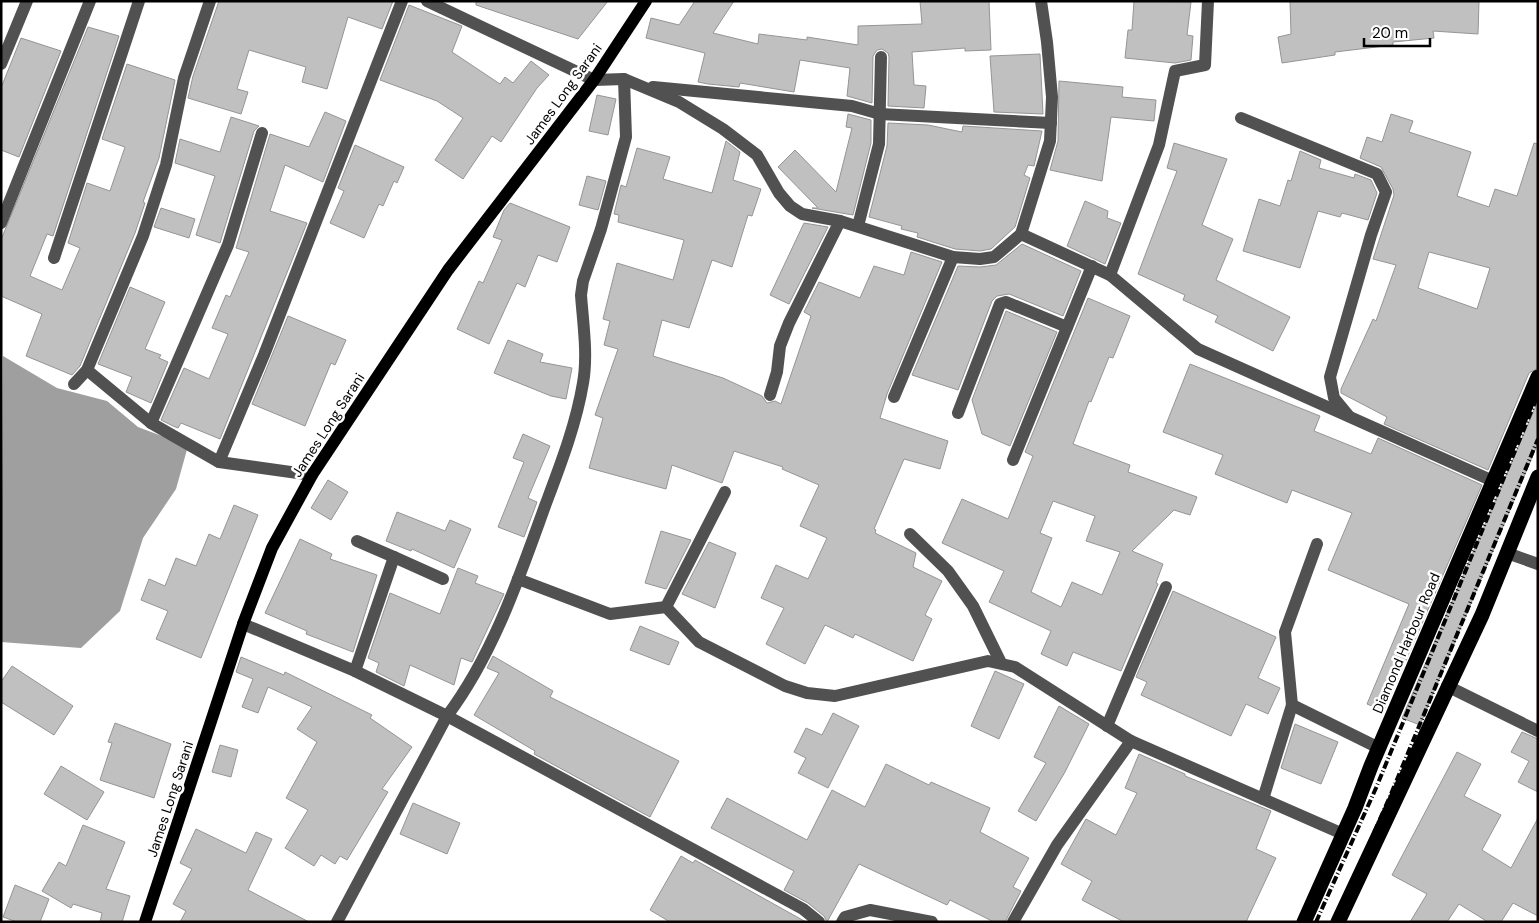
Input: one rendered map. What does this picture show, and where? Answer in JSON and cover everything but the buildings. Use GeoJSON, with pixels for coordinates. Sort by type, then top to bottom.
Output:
{"type":"FeatureCollection","features":[{"type":"Feature","properties":{"kind":"highway","name":"Diamond Harbour Road"},"geometry":{"type":"LineString","coordinates":[[1304,922],[1344,834],[1538,377]]}},
{"type":"Feature","properties":{"kind":"highway"},"geometry":{"type":"LineString","coordinates":[[1338,922],[1447,686],[1482,615],[1538,477]]}},
{"type":"Feature","properties":{"kind":"main road","name":"James Long Sarani"},"geometry":{"type":"LineString","coordinates":[[145,922],[243,624],[272,548],[312,475],[448,270],[594,80],[646,1]]}},
{"type":"Feature","properties":{"kind":"street"},"geometry":{"type":"LineString","coordinates":[[1,64],[27,1]]}},
{"type":"Feature","properties":{"kind":"street"},"geometry":{"type":"LineString","coordinates":[[1,223],[90,1]]}},
{"type":"Feature","properties":{"kind":"street"},"geometry":{"type":"LineString","coordinates":[[54,258],[139,1]]}},
{"type":"Feature","properties":{"kind":"street"},"geometry":{"type":"LineString","coordinates":[[74,384],[87,370],[143,236],[166,165],[184,78],[210,1]]}},
{"type":"Feature","properties":{"kind":"street"},"geometry":{"type":"LineString","coordinates":[[219,462],[264,355],[402,1]]}},
{"type":"Feature","properties":{"kind":"street"},"geometry":{"type":"LineString","coordinates":[[427,1],[452,6],[594,80],[624,79],[679,102],[723,129],[757,155],[779,193],[790,206],[802,214],[858,226],[953,256],[980,259],[994,258],[1021,234],[1050,141],[1052,97],[1041,1]]}},
{"type":"Feature","properties":{"kind":"street"},"geometry":{"type":"LineString","coordinates":[[1110,275],[1159,145],[1175,71],[1205,65],[1208,1]]}},
{"type":"Feature","properties":{"kind":"street"},"geometry":{"type":"LineString","coordinates":[[858,226],[879,144],[881,57]]}},
{"type":"Feature","properties":{"kind":"street"},"geometry":{"type":"LineString","coordinates":[[336,922],[447,716],[463,695],[489,648],[518,579],[562,462],[583,381],[581,295],[583,281],[601,229],[626,137],[624,79]]}},
{"type":"Feature","properties":{"kind":"street"},"geometry":{"type":"LineString","coordinates":[[640,86],[852,106],[880,114],[1051,123]]}},
{"type":"Feature","properties":{"kind":"street"},"geometry":{"type":"LineString","coordinates":[[1241,118],[1377,174],[1386,192],[1371,235],[1330,377],[1334,398],[1349,417]]}},
{"type":"Feature","properties":{"kind":"street"},"geometry":{"type":"LineString","coordinates":[[151,423],[228,245],[262,133]]}},
{"type":"Feature","properties":{"kind":"street"},"geometry":{"type":"LineString","coordinates":[[770,395],[777,372],[780,346],[789,323],[840,221]]}},
{"type":"Feature","properties":{"kind":"street"},"geometry":{"type":"LineString","coordinates":[[1021,234],[1110,275],[1198,349],[1494,481]]}},
{"type":"Feature","properties":{"kind":"street"},"geometry":{"type":"LineString","coordinates":[[894,397],[953,256]]}},
{"type":"Feature","properties":{"kind":"street"},"geometry":{"type":"LineString","coordinates":[[1013,460],[1092,266]]}},
{"type":"Feature","properties":{"kind":"street"},"geometry":{"type":"LineString","coordinates":[[958,413],[1000,304],[1006,302],[1067,327]]}},
{"type":"Feature","properties":{"kind":"street"},"geometry":{"type":"LineString","coordinates":[[87,370],[151,423],[219,462],[312,475]]}},
{"type":"Feature","properties":{"kind":"street"},"geometry":{"type":"LineString","coordinates":[[666,607],[725,492]]}},
{"type":"Feature","properties":{"kind":"street"},"geometry":{"type":"LineString","coordinates":[[910,534],[948,571],[973,606],[1001,663]]}},
{"type":"Feature","properties":{"kind":"street"},"geometry":{"type":"LineString","coordinates":[[357,541],[443,578]]}},
{"type":"Feature","properties":{"kind":"street"},"geometry":{"type":"LineString","coordinates":[[1263,799],[1292,705],[1285,632],[1318,544]]}},
{"type":"Feature","properties":{"kind":"street"},"geometry":{"type":"LineString","coordinates":[[1508,553],[1538,564]]}},
{"type":"Feature","properties":{"kind":"street"},"geometry":{"type":"LineString","coordinates":[[355,670],[394,557]]}},
{"type":"Feature","properties":{"kind":"street"},"geometry":{"type":"LineString","coordinates":[[518,579],[610,614],[666,607]]}},
{"type":"Feature","properties":{"kind":"street"},"geometry":{"type":"LineString","coordinates":[[1108,726],[1166,587]]}},
{"type":"Feature","properties":{"kind":"street"},"geometry":{"type":"LineString","coordinates":[[666,607],[699,642],[785,686],[807,694],[835,696],[988,661],[1015,667],[1131,741],[1344,834]]}},
{"type":"Feature","properties":{"kind":"street"},"geometry":{"type":"LineString","coordinates":[[243,624],[355,670],[447,716],[803,909],[819,922]]}},
{"type":"Feature","properties":{"kind":"street"},"geometry":{"type":"LineString","coordinates":[[1447,686],[1538,731]]}},
{"type":"Feature","properties":{"kind":"street"},"geometry":{"type":"LineString","coordinates":[[1292,705],[1379,748]]}},
{"type":"Feature","properties":{"kind":"street"},"geometry":{"type":"LineString","coordinates":[[1013,922],[1057,845],[1131,741]]}},
{"type":"Feature","properties":{"kind":"street"},"geometry":{"type":"LineString","coordinates":[[842,922],[845,917],[870,910],[932,922]]}},
{"type":"Feature","properties":{"kind":"shaded area"},"geometry":{"type":"Polygon","coordinates":[[[3,356],[57,388],[107,401],[138,427],[188,446],[176,489],[143,538],[120,611],[81,648],[1,642],[3,356]]]}},
{"type":"Feature","properties":{"kind":"railway"},"geometry":{"type":"LineString","coordinates":[[1316,922],[1376,788],[1538,395]]}},
{"type":"Feature","properties":{"kind":"railway"},"geometry":{"type":"LineString","coordinates":[[1335,922],[1391,794],[1538,439]]}}]}
